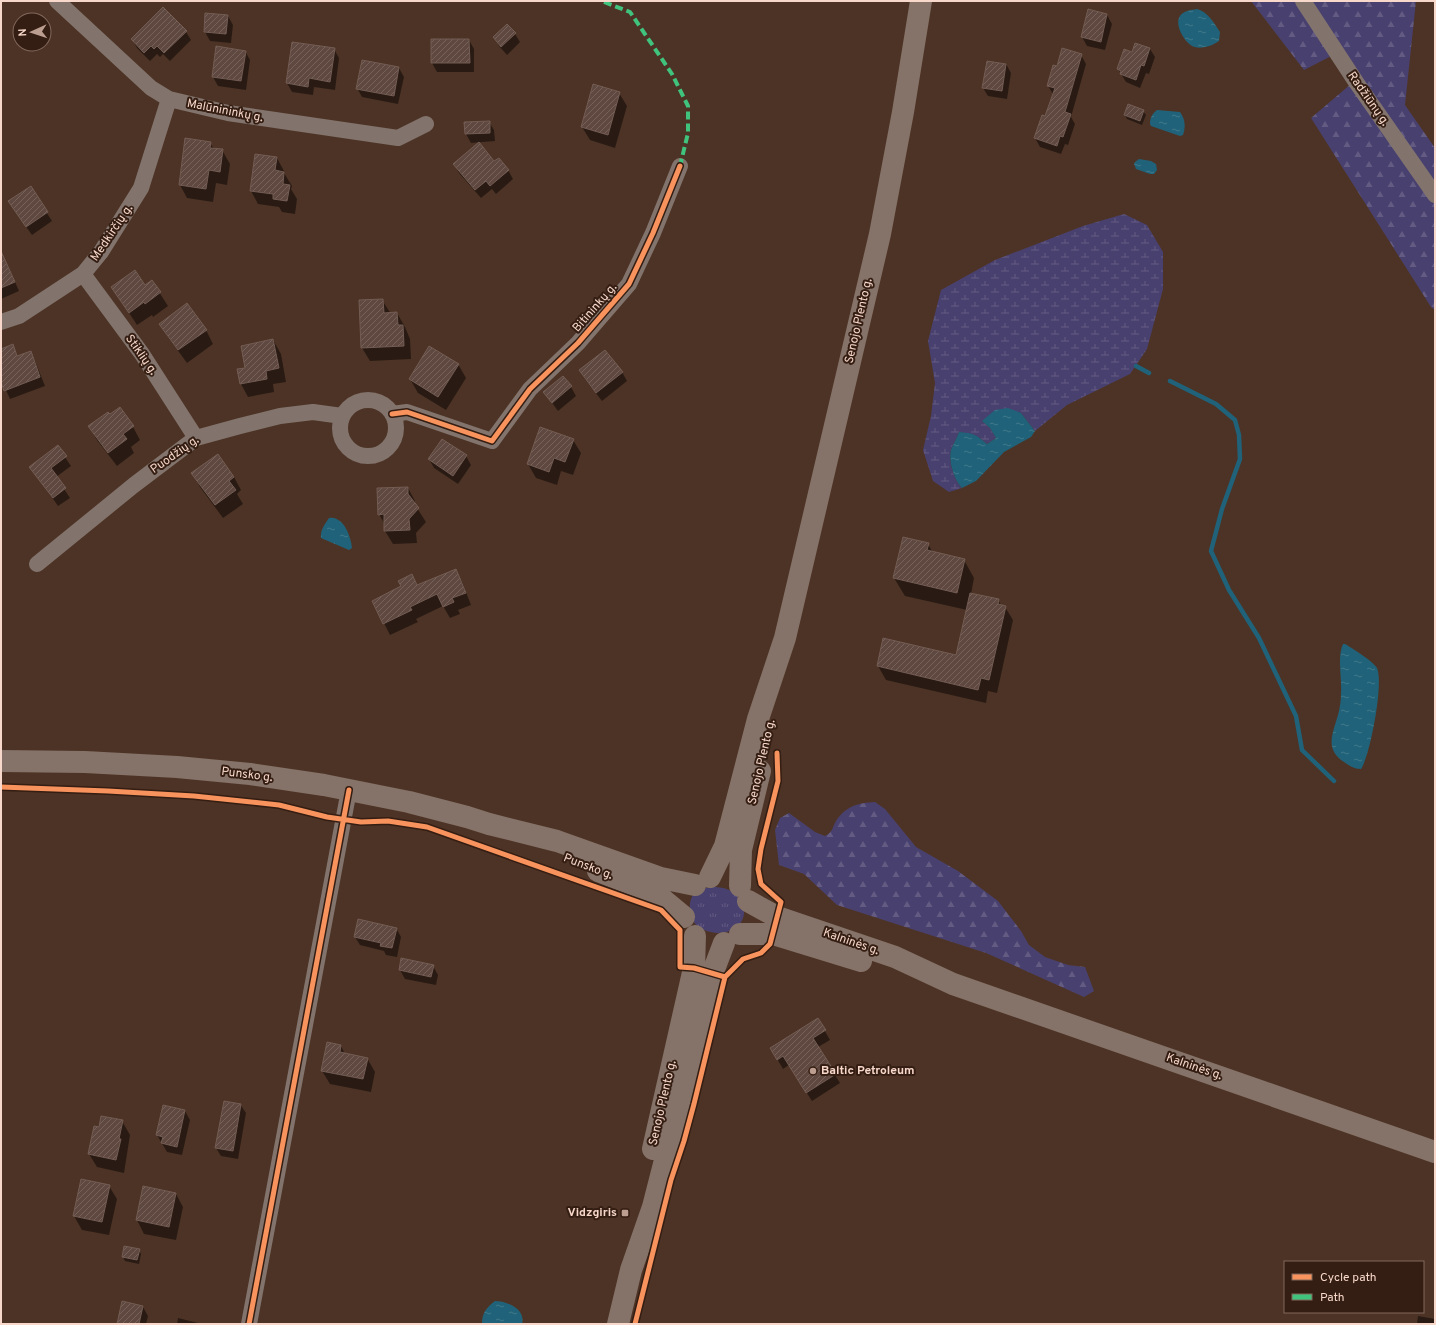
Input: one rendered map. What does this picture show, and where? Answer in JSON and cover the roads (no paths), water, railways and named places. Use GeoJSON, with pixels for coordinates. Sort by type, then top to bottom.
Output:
{"type":"FeatureCollection","features":[{"type":"Feature","properties":{"kind":"main road","name":"Senojo Plento g."},"geometry":{"type":"LineString","coordinates":[[744,894],[741,850],[771,725],[785,638],[880,234],[903,112],[921,1]]}},
{"type":"Feature","properties":{"kind":"main road","name":"Senojo Plento g."},"geometry":{"type":"LineString","coordinates":[[703,881],[725,846],[758,719],[785,638]]}},
{"type":"Feature","properties":{"kind":"main road","name":"Punsko g."},"geometry":{"type":"LineString","coordinates":[[1,761],[84,762],[177,767],[250,774],[349,790],[409,802],[557,841],[661,878],[703,881]]}},
{"type":"Feature","properties":{"kind":"main road","name":"Punsko g."},"geometry":{"type":"LineString","coordinates":[[488,824],[552,853],[655,893],[684,917]]}},
{"type":"Feature","properties":{"kind":"main road"},"geometry":{"type":"LineString","coordinates":[[721,877],[726,878],[731,880],[744,894],[750,913],[747,924],[732,938],[714,943],[704,941],[695,936],[688,928],[684,917],[683,905],[687,894],[703,881],[721,877]]}},
{"type":"Feature","properties":{"kind":"main road","name":"Kalninės g."},"geometry":{"type":"LineString","coordinates":[[744,894],[777,917],[895,958],[953,984],[1435,1152]]}},
{"type":"Feature","properties":{"kind":"main road","name":"Kalninės g."},"geometry":{"type":"LineString","coordinates":[[732,938],[773,934],[890,970],[953,984]]}},
{"type":"Feature","properties":{"kind":"main road","name":"Senojo Plento g."},"geometry":{"type":"LineString","coordinates":[[631,1270],[638,1216],[694,968],[695,936]]}},
{"type":"Feature","properties":{"kind":"main road","name":"Senojo Plento g."},"geometry":{"type":"LineString","coordinates":[[618,1324],[631,1270],[653,1207],[713,972],[732,938]]}},
{"type":"Feature","properties":{"kind":"street","name":"Malūnininkų g."},"geometry":{"type":"LineString","coordinates":[[57,1],[151,88],[168,99],[228,113],[398,138],[426,124]]}},
{"type":"Feature","properties":{"kind":"street","name":"Radžiūnų g."},"geometry":{"type":"LineString","coordinates":[[1303,1],[1356,82],[1435,195]]}},
{"type":"Feature","properties":{"kind":"street","name":"Medkirčių g."},"geometry":{"type":"LineString","coordinates":[[1,322],[19,316],[83,274],[101,252],[141,188],[168,99]]}},
{"type":"Feature","properties":{"kind":"street","name":"Bitininkų g."},"geometry":{"type":"LineString","coordinates":[[392,414],[407,412],[492,441],[530,389],[578,343],[629,284],[653,233],[680,166]]}},
{"type":"Feature","properties":{"kind":"street","name":"Stiklių g."},"geometry":{"type":"LineString","coordinates":[[83,274],[142,354],[196,438]]}},
{"type":"Feature","properties":{"kind":"street"},"geometry":{"type":"LineString","coordinates":[[362,400],[371,400],[379,402],[387,407],[392,414],[396,431],[389,447],[382,453],[369,456],[356,454],[343,442],[340,430],[342,416],[350,406],[362,400]]}},
{"type":"Feature","properties":{"kind":"street","name":"Puodžių g."},"geometry":{"type":"LineString","coordinates":[[37,564],[134,485],[196,438],[280,416],[313,412],[342,416]]}},
{"type":"Feature","properties":{"kind":"street"},"geometry":{"type":"LineString","coordinates":[[248,1324],[349,790]]}},
{"type":"Feature","properties":{"kind":"water"},"geometry":{"type":"Polygon","coordinates":[[[1197,9],[1208,15],[1220,32],[1219,41],[1206,47],[1199,48],[1189,44],[1183,37],[1178,24],[1181,14],[1197,9]]]}},
{"type":"Feature","properties":{"kind":"water"},"geometry":{"type":"Polygon","coordinates":[[[1157,110],[1180,112],[1184,123],[1183,135],[1180,136],[1151,126],[1151,118],[1157,110]]]}},
{"type":"Feature","properties":{"kind":"water"},"geometry":{"type":"Polygon","coordinates":[[[1139,159],[1151,161],[1156,164],[1157,170],[1154,174],[1136,169],[1134,164],[1139,159]]]}},
{"type":"Feature","properties":{"kind":"water"},"geometry":{"type":"Polygon","coordinates":[[[1008,408],[1021,413],[1035,431],[1031,437],[1004,452],[976,481],[962,488],[954,475],[950,459],[951,450],[959,432],[974,435],[987,444],[996,438],[990,428],[982,421],[995,410],[1008,408]]]}},
{"type":"Feature","properties":{"kind":"water"},"geometry":{"type":"Polygon","coordinates":[[[329,518],[339,520],[343,524],[350,538],[352,548],[349,550],[321,538],[324,525],[329,518]]]}},
{"type":"Feature","properties":{"kind":"water"},"geometry":{"type":"Polygon","coordinates":[[[1343,644],[1372,662],[1377,668],[1379,676],[1379,688],[1372,735],[1365,762],[1361,769],[1354,768],[1344,762],[1334,752],[1332,746],[1332,734],[1341,701],[1340,655],[1343,644]]]}},
{"type":"Feature","properties":{"kind":"water"},"geometry":{"type":"Polygon","coordinates":[[[495,1301],[505,1302],[518,1310],[521,1314],[522,1324],[482,1324],[485,1311],[495,1301]]]}},
{"type":"Feature","properties":{"kind":"waterway"},"geometry":{"type":"LineString","coordinates":[[1136,366],[1149,373]]}},
{"type":"Feature","properties":{"kind":"waterway"},"geometry":{"type":"LineString","coordinates":[[1170,381],[1216,404],[1235,420],[1239,435],[1240,459],[1222,509],[1211,551],[1229,590],[1259,638],[1296,716],[1302,750],[1334,781]]}},
{"type":"Feature","properties":{"kind":"place","name":"Baltic Petroleum"},"geometry":{"type":"Point","coordinates":[813,1071]}},
{"type":"Feature","properties":{"kind":"place","name":"Vidzgiris"},"geometry":{"type":"Point","coordinates":[625,1213]}}]}
